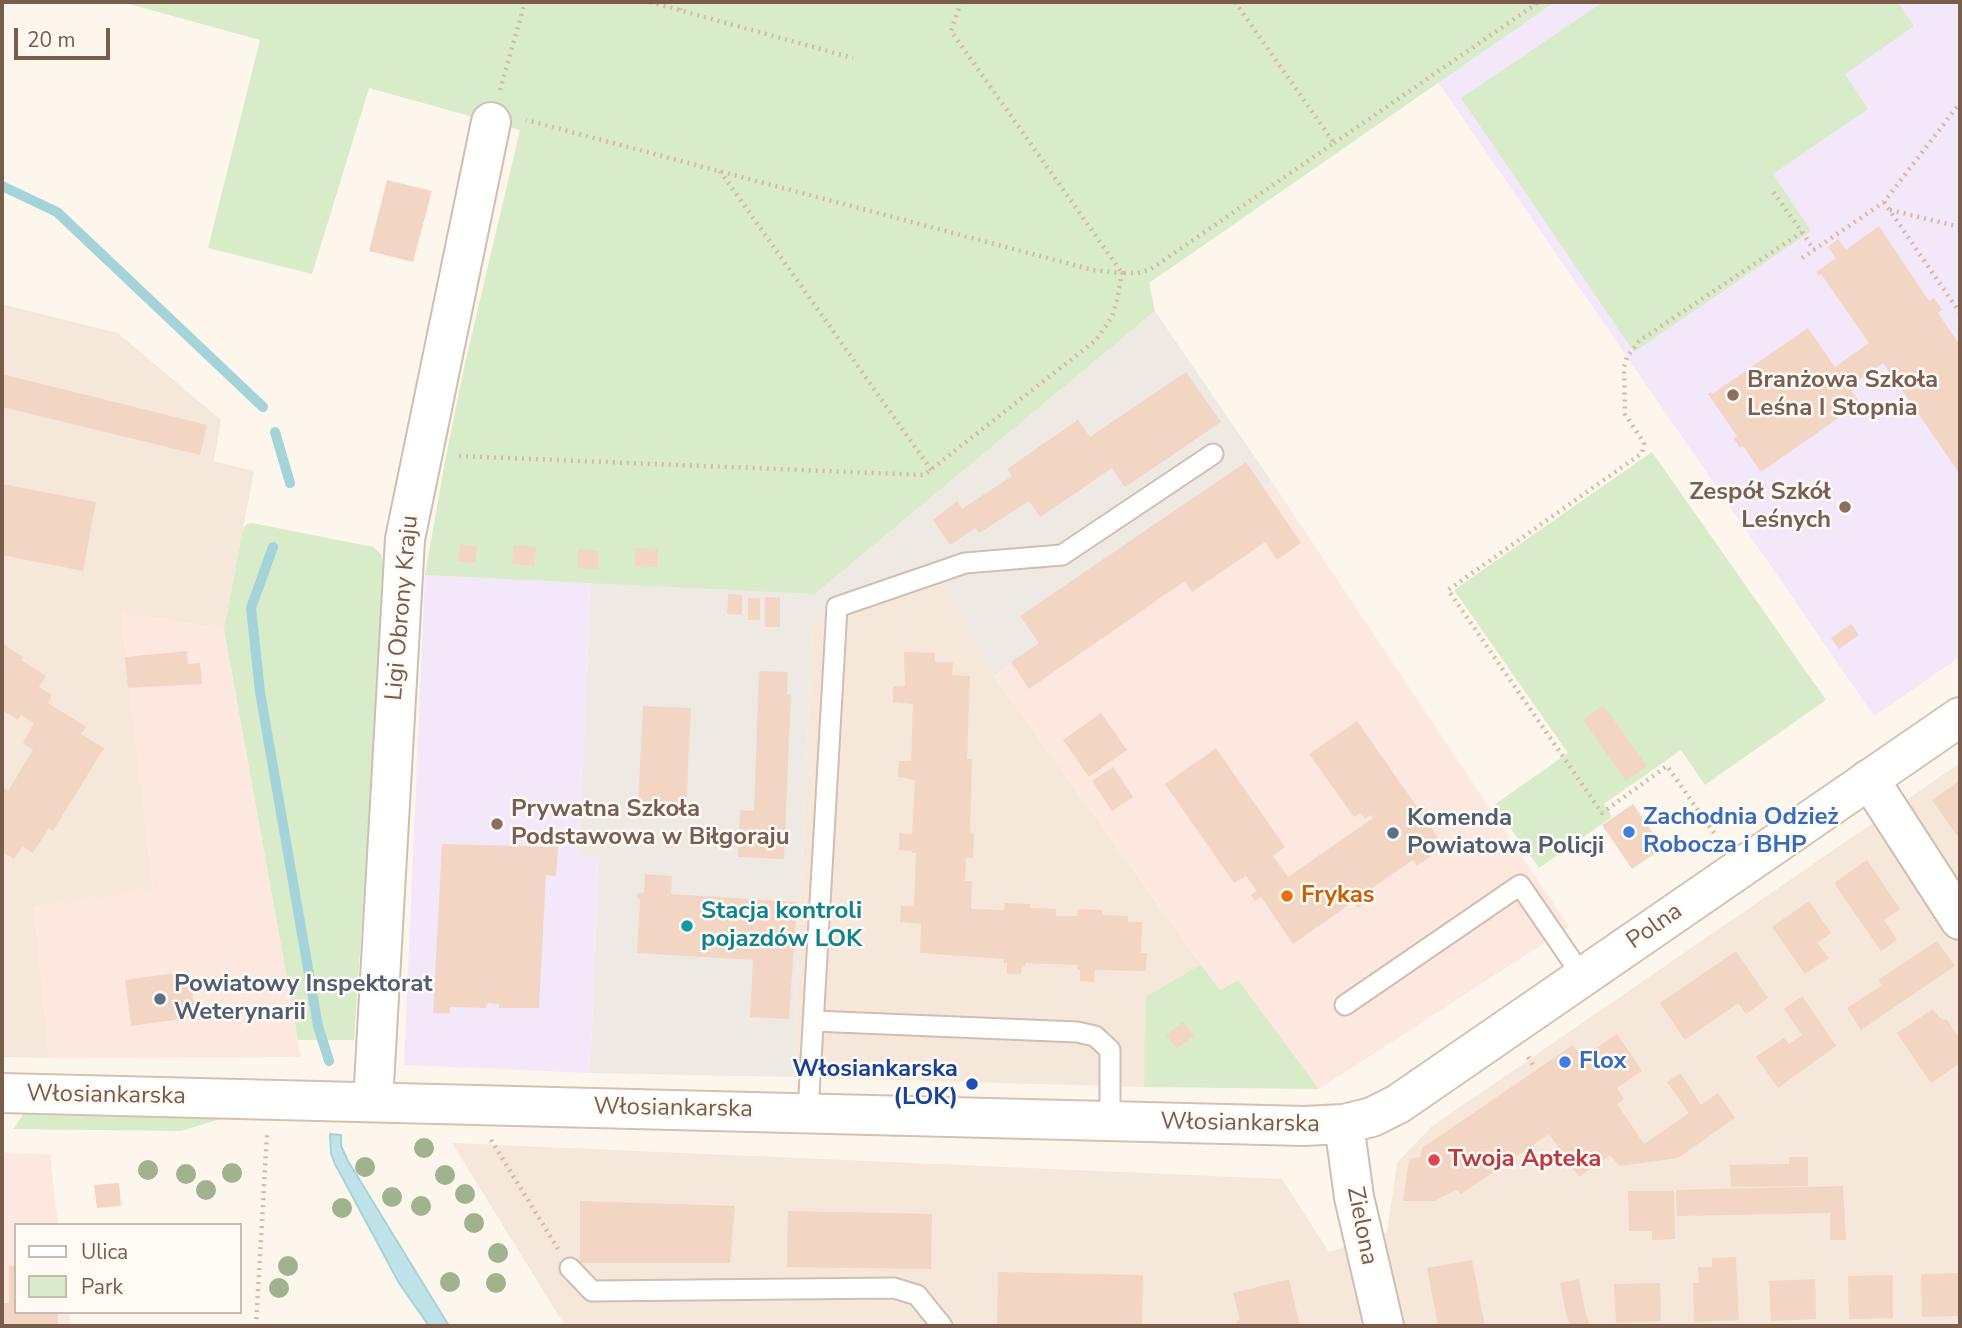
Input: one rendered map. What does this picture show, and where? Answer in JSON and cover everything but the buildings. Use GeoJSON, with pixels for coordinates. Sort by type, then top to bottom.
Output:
{"type":"FeatureCollection","features":[{"type":"Feature","properties":{"kind":"street","name":"Ligi Obrony Kraju"},"geometry":{"type":"LineString","coordinates":[[373,1102],[405,539],[493,116]]}},
{"type":"Feature","properties":{"kind":"street","name":"Polna"},"geometry":{"type":"LineString","coordinates":[[1344,1124],[1373,1117],[1398,1104],[1960,717]]}},
{"type":"Feature","properties":{"kind":"street"},"geometry":{"type":"LineString","coordinates":[[1869,779],[1960,920]]}},
{"type":"Feature","properties":{"kind":"street","name":"Włosiankarska"},"geometry":{"type":"LineString","coordinates":[[2,1093],[1304,1126],[1344,1124]]}},
{"type":"Feature","properties":{"kind":"street","name":"Zielona"},"geometry":{"type":"LineString","coordinates":[[1344,1124],[1356,1208],[1384,1326]]}},
{"type":"Feature","properties":{"kind":"lane"},"geometry":{"type":"LineString","coordinates":[[808,1112],[837,607],[965,564],[1062,555],[1213,454]]}},
{"type":"Feature","properties":{"kind":"lane"},"geometry":{"type":"LineString","coordinates":[[1345,1005],[1520,885],[1583,977]]}},
{"type":"Feature","properties":{"kind":"lane"},"geometry":{"type":"LineString","coordinates":[[813,1021],[1077,1032],[1095,1036],[1110,1050],[1110,1121]]}},
{"type":"Feature","properties":{"kind":"lane"},"geometry":{"type":"LineString","coordinates":[[570,1268],[592,1291],[894,1288],[917,1295],[942,1326]]}},
{"type":"Feature","properties":{"kind":"path"},"geometry":{"type":"LineString","coordinates":[[525,2],[493,116],[720,172],[1093,270],[1138,273],[1151,269],[1537,3]]}},
{"type":"Feature","properties":{"kind":"path"},"geometry":{"type":"LineString","coordinates":[[650,2],[853,58]]}},
{"type":"Feature","properties":{"kind":"path"},"geometry":{"type":"LineString","coordinates":[[680,10],[682,2]]}},
{"type":"Feature","properties":{"kind":"path"},"geometry":{"type":"LineString","coordinates":[[423,449],[446,456],[924,475],[1096,340],[1112,317],[1122,272],[951,32],[961,2]]}},
{"type":"Feature","properties":{"kind":"path"},"geometry":{"type":"LineString","coordinates":[[1235,2],[1334,143]]}},
{"type":"Feature","properties":{"kind":"path"},"geometry":{"type":"LineString","coordinates":[[1802,258],[1884,202],[1960,103]]}},
{"type":"Feature","properties":{"kind":"path"},"geometry":{"type":"LineString","coordinates":[[720,172],[932,471]]}},
{"type":"Feature","properties":{"kind":"path"},"geometry":{"type":"LineString","coordinates":[[1771,189],[1814,250]]}},
{"type":"Feature","properties":{"kind":"path"},"geometry":{"type":"LineString","coordinates":[[1884,202],[1960,313]]}},
{"type":"Feature","properties":{"kind":"path"},"geometry":{"type":"LineString","coordinates":[[1890,210],[1960,227]]}},
{"type":"Feature","properties":{"kind":"path"},"geometry":{"type":"LineString","coordinates":[[1714,833],[1667,766],[1602,813],[1448,590],[1642,453],[1644,443],[1625,414],[1624,367],[1639,341],[1802,232]]}},
{"type":"Feature","properties":{"kind":"path"},"geometry":{"type":"LineString","coordinates":[[256,1326],[268,1100]]}},
{"type":"Feature","properties":{"kind":"path"},"geometry":{"type":"LineString","coordinates":[[490,1139],[570,1268]]}},
{"type":"Feature","properties":{"kind":"shaded area","name":"Zespół Szkół Leśnych"},"geometry":{"type":"Polygon","coordinates":[[[1555,2],[1960,2],[1960,657],[1874,716],[1438,82],[1555,2]]]}},
{"type":"Feature","properties":{"kind":"shaded area"},"geometry":{"type":"Polygon","coordinates":[[[2,304],[118,333],[221,420],[214,461],[254,471],[224,629],[121,613],[153,889],[34,908],[49,1058],[2,1057],[2,304]]]}},
{"type":"Feature","properties":{"kind":"shaded area"},"geometry":{"type":"Polygon","coordinates":[[[1155,311],[1272,482],[994,676],[944,583],[812,627],[793,1077],[590,1073],[599,859],[579,857],[591,582],[815,594],[1155,311]]]}},
{"type":"Feature","properties":{"kind":"shaded area"},"geometry":{"type":"Polygon","coordinates":[[[1272,482],[1569,927],[1319,1089],[1238,980],[1220,990],[994,676],[1272,482]]]}},
{"type":"Feature","properties":{"kind":"shaded area","name":"Prywatna Szkoła Podstawowa w Biłgoraju"},"geometry":{"type":"Polygon","coordinates":[[[425,575],[591,582],[579,857],[599,858],[590,1073],[404,1065],[425,575]]]}},
{"type":"Feature","properties":{"kind":"shaded area"},"geometry":{"type":"Polygon","coordinates":[[[944,583],[994,676],[1201,964],[1146,998],[1144,1087],[793,1077],[812,627],[944,583]]]}},
{"type":"Feature","properties":{"kind":"shaded area"},"geometry":{"type":"Polygon","coordinates":[[[121,613],[224,629],[301,1057],[49,1058],[34,908],[153,888],[121,613]]]}},
{"type":"Feature","properties":{"kind":"shaded area"},"geometry":{"type":"Polygon","coordinates":[[[1960,763],[1960,1326],[565,1326],[452,1143],[1282,1179],[1329,1252],[1387,1232],[1397,1163],[1431,1127],[1960,763]]]}},
{"type":"Feature","properties":{"kind":"shaded area"},"geometry":{"type":"Polygon","coordinates":[[[2,1153],[50,1154],[58,1223],[14,1223],[14,1314],[69,1314],[71,1326],[2,1326],[2,1153]]]}},
{"type":"Feature","properties":{"kind":"green space"},"geometry":{"type":"Polygon","coordinates":[[[122,2],[1555,2],[1149,283],[1155,311],[815,594],[425,575],[464,368],[520,130],[369,88],[312,274],[208,248],[260,40],[122,2]]]}},
{"type":"Feature","properties":{"kind":"green space"},"geometry":{"type":"Polygon","coordinates":[[[1603,2],[1898,2],[1914,26],[1845,74],[1868,109],[1773,174],[1811,231],[1634,352],[1461,98],[1603,2]]]}},
{"type":"Feature","properties":{"kind":"green space"},"geometry":{"type":"Polygon","coordinates":[[[1652,452],[1826,700],[1705,785],[1681,750],[1604,804],[1612,817],[1539,868],[1494,805],[1568,753],[1454,590],[1652,452]]]}},
{"type":"Feature","properties":{"kind":"green space"},"geometry":{"type":"Polygon","coordinates":[[[252,523],[373,547],[381,554],[386,570],[354,1040],[298,1040],[224,629],[243,529],[252,523]]]}},
{"type":"Feature","properties":{"kind":"green space"},"geometry":{"type":"Polygon","coordinates":[[[1201,964],[1220,990],[1238,980],[1319,1089],[1144,1087],[1146,997],[1201,964]]]}},
{"type":"Feature","properties":{"kind":"green space"},"geometry":{"type":"Polygon","coordinates":[[[24,1112],[230,1116],[181,1131],[14,1129],[24,1112]]]}},
{"type":"Feature","properties":{"kind":"water"},"geometry":{"type":"Polygon","coordinates":[[[330,1134],[341,1135],[341,1146],[348,1161],[449,1326],[429,1326],[399,1283],[335,1164],[331,1154],[330,1134]]]}},
{"type":"Feature","properties":{"kind":"waterway"},"geometry":{"type":"LineString","coordinates":[[2,186],[57,212],[263,407]]}},
{"type":"Feature","properties":{"kind":"waterway"},"geometry":{"type":"LineString","coordinates":[[275,432],[290,483]]}},
{"type":"Feature","properties":{"kind":"waterway"},"geometry":{"type":"LineString","coordinates":[[273,547],[251,608],[260,692],[318,1026],[329,1061]]}},
{"type":"Feature","properties":{"kind":"place","name":"Branżowa Szkoła Leśna I Stopnia"},"geometry":{"type":"Point","coordinates":[1733,395]}},
{"type":"Feature","properties":{"kind":"place","name":"Zespół Szkół Leśnych"},"geometry":{"type":"Point","coordinates":[1845,507]}},
{"type":"Feature","properties":{"kind":"place","name":"Prywatna Szkoła Podstawowa w Biłgoraju"},"geometry":{"type":"Point","coordinates":[497,824]}},
{"type":"Feature","properties":{"kind":"place","name":"Zachodnia Odzież Robocza i BHP"},"geometry":{"type":"Point","coordinates":[1629,832]}},
{"type":"Feature","properties":{"kind":"place","name":"Komenda Powiatowa Policji"},"geometry":{"type":"Point","coordinates":[1393,833]}},
{"type":"Feature","properties":{"kind":"place","name":"Frykas"},"geometry":{"type":"Point","coordinates":[1287,896]}},
{"type":"Feature","properties":{"kind":"place","name":"Stacja kontroli pojazdów LOK"},"geometry":{"type":"Point","coordinates":[687,926]}},
{"type":"Feature","properties":{"kind":"place","name":"Powiatowy Inspektorat Weterynarii"},"geometry":{"type":"Point","coordinates":[160,999]}},
{"type":"Feature","properties":{"kind":"place","name":"Flox"},"geometry":{"type":"Point","coordinates":[1565,1062]}},
{"type":"Feature","properties":{"kind":"place","name":"Włosiankarska (LOK)"},"geometry":{"type":"Point","coordinates":[972,1084]}},
{"type":"Feature","properties":{"kind":"place","name":"Twoja Apteka"},"geometry":{"type":"Point","coordinates":[1434,1160]}}]}
